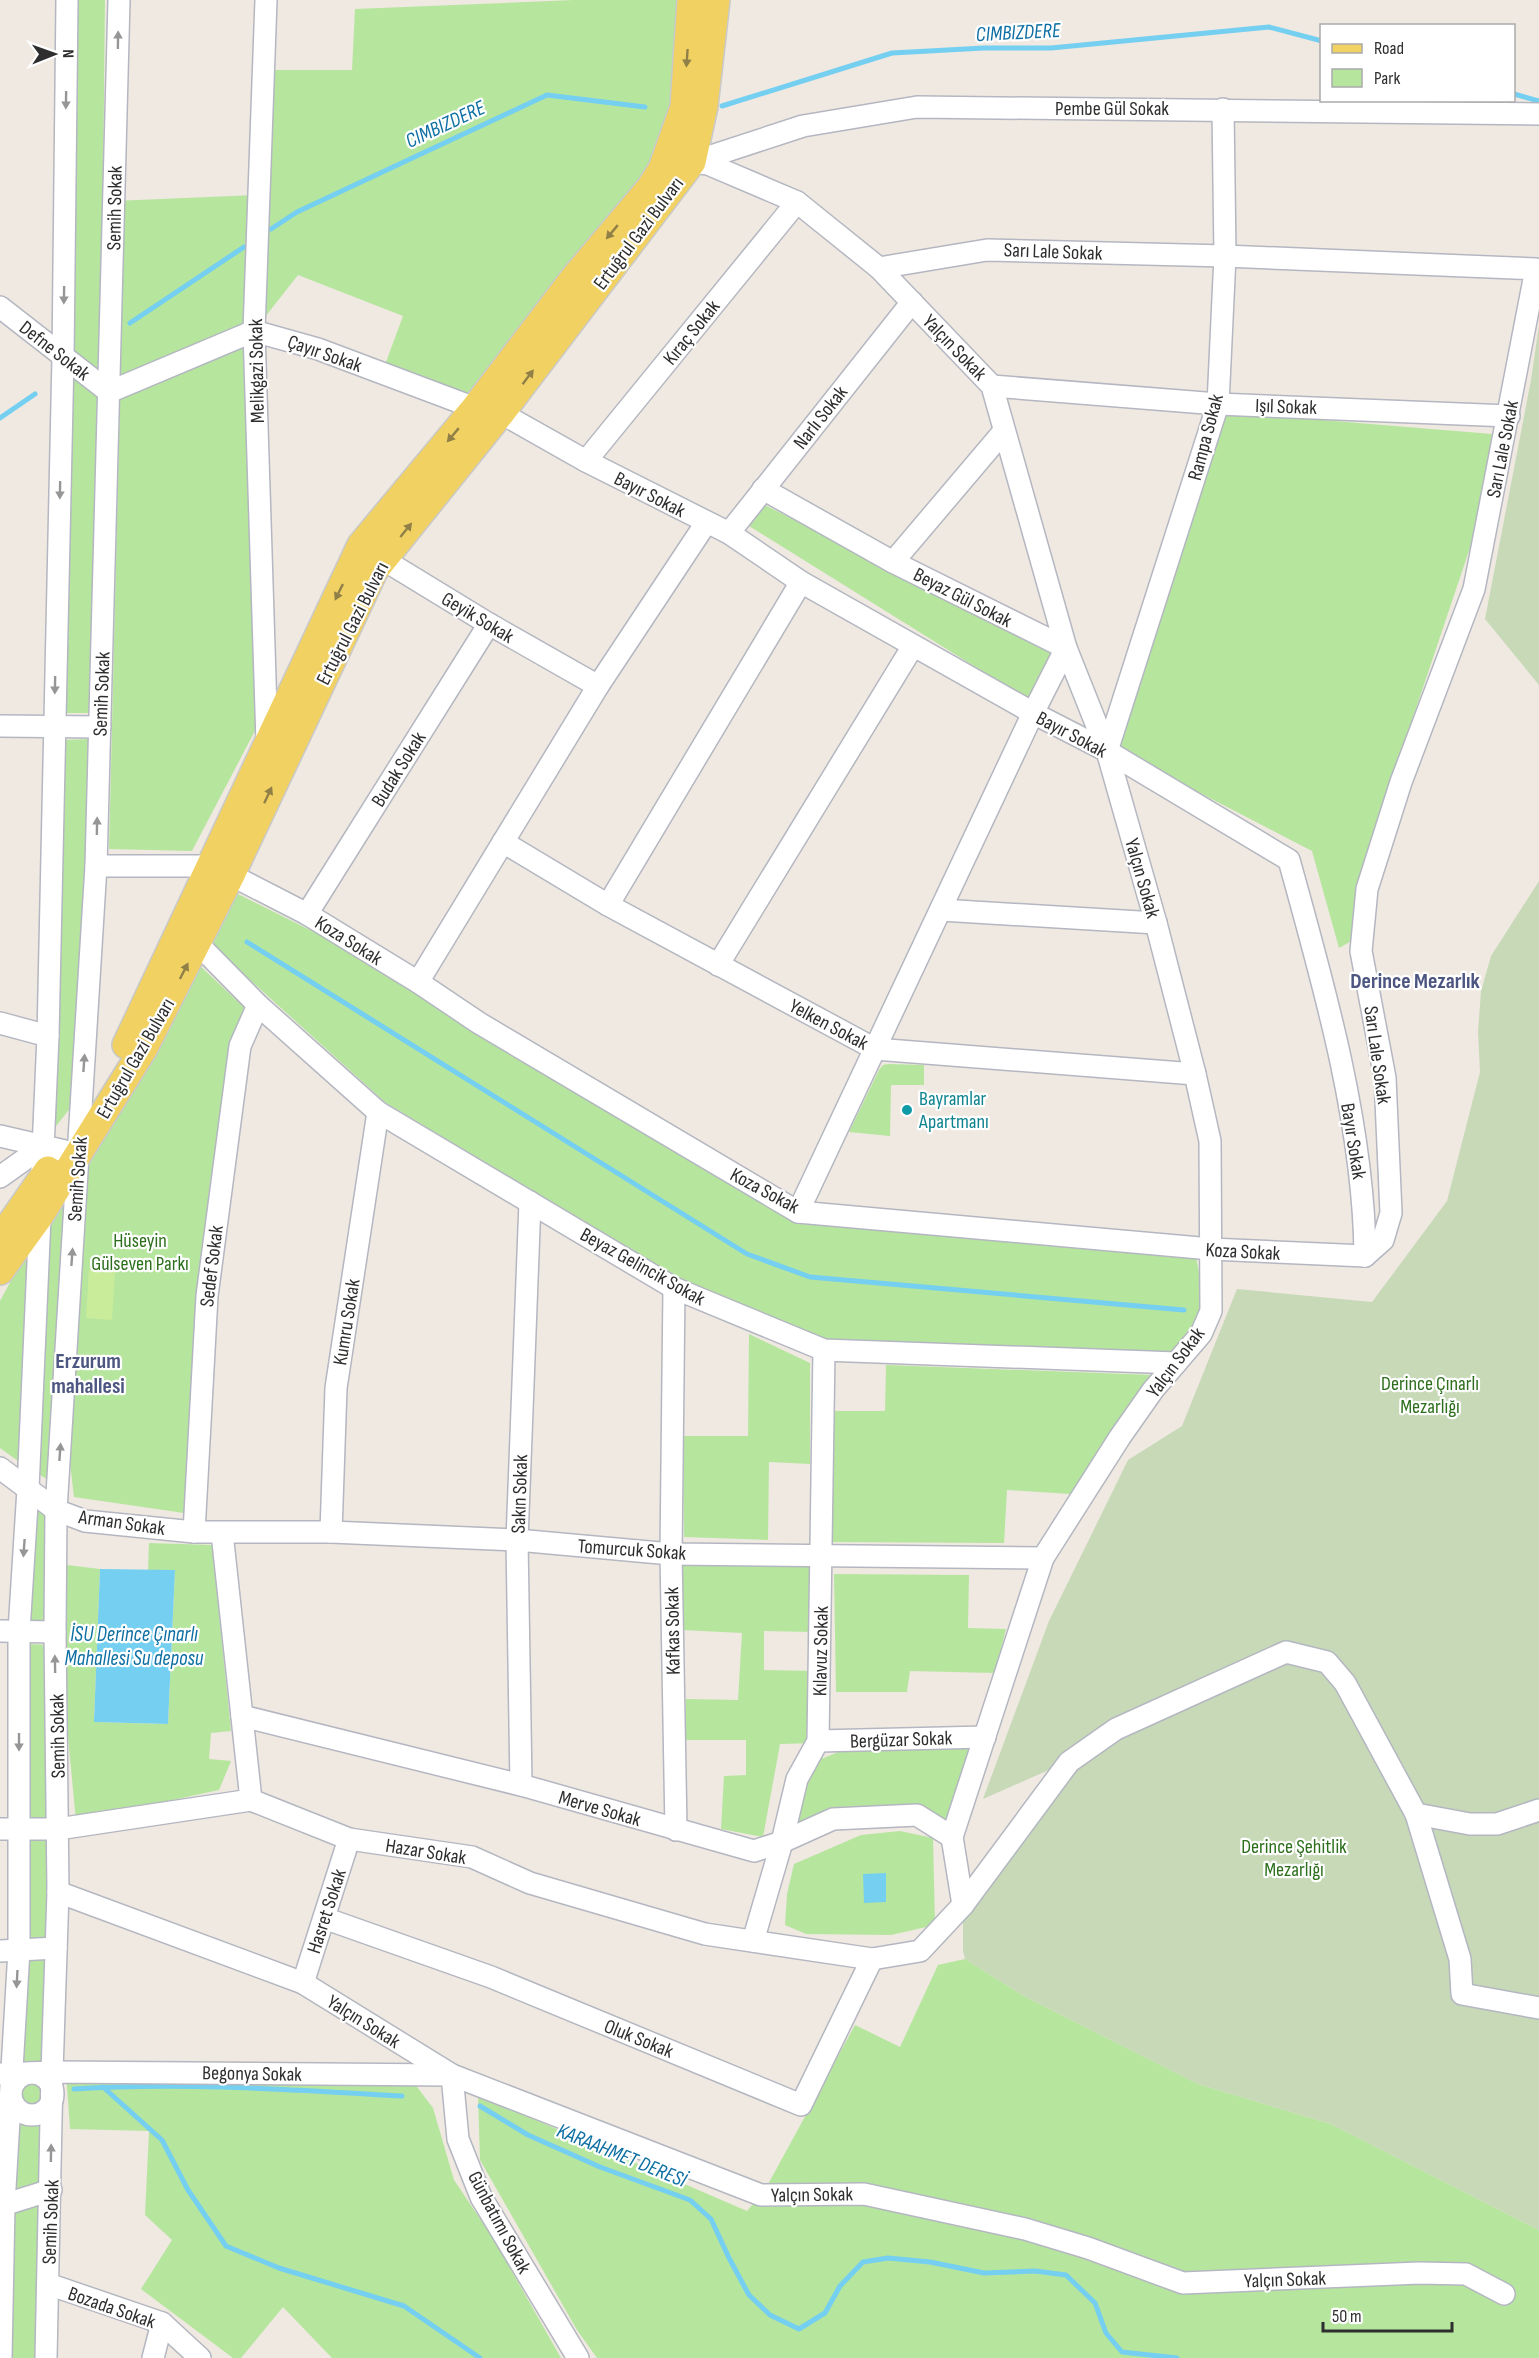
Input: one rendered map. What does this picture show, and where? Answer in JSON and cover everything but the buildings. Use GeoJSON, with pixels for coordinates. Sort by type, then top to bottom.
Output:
{"type":"FeatureCollection","features":[{"type":"Feature","properties":{"kind":"main road","name":"Ertuğrul Gazi Bulvarı"},"geometry":{"type":"LineString","coordinates":[[488,410],[574,278],[650,188],[662,169],[684,107],[691,0]]}},
{"type":"Feature","properties":{"kind":"main road","name":"Ertuğrul Gazi Bulvarı"},"geometry":{"type":"LineString","coordinates":[[0,1271],[39,1217],[61,1150],[144,1048],[198,944],[220,871],[267,742],[372,552],[692,162],[704,106],[716,0]]}},
{"type":"Feature","properties":{"kind":"main road","name":"Ertuğrul Gazi Bulvarı"},"geometry":{"type":"LineString","coordinates":[[0,1239],[81,1123],[125,1047],[220,871],[374,571],[372,552]]}},
{"type":"Feature","properties":{"kind":"street","name":"Semih Sokak"},"geometry":{"type":"LineString","coordinates":[[46,2358],[58,1892],[55,1632],[61,1150],[48,1036],[63,357],[67,0]]}},
{"type":"Feature","properties":{"kind":"street","name":"Semih Sokak"},"geometry":{"type":"LineString","coordinates":[[81,1123],[96,866],[119,0]]}},
{"type":"Feature","properties":{"kind":"street","name":"Melikgazi Sokak"},"geometry":{"type":"LineString","coordinates":[[266,0],[254,331],[267,742]]}},
{"type":"Feature","properties":{"kind":"street","name":"Pembe Gül Sokak"},"geometry":{"type":"LineString","coordinates":[[692,162],[803,126],[864,114],[917,107],[1539,114]]}},
{"type":"Feature","properties":{"kind":"street","name":"Rampa Sokak"},"geometry":{"type":"LineString","coordinates":[[1107,751],[1218,404],[1226,256],[1223,109]]}},
{"type":"Feature","properties":{"kind":"street","name":"Yalçın Sokak"},"geometry":{"type":"LineString","coordinates":[[692,162],[708,164],[797,202],[879,268],[992,386],[1066,648]]}},
{"type":"Feature","properties":{"kind":"street","name":"Kıraç Sokak"},"geometry":{"type":"LineString","coordinates":[[586,461],[797,202]]}},
{"type":"Feature","properties":{"kind":"street","name":"Sarı Lale Sokak"},"geometry":{"type":"LineString","coordinates":[[879,268],[987,249],[1537,264],[1474,590],[1401,782],[1366,889],[1361,951],[1385,1078],[1391,1213],[1383,1240],[1365,1257]]}},
{"type":"Feature","properties":{"kind":"street","name":"Narlı Sokak"},"geometry":{"type":"LineString","coordinates":[[729,533],[912,302]]}},
{"type":"Feature","properties":{"kind":"street","name":"Defne Sokak"},"geometry":{"type":"LineString","coordinates":[[0,307],[110,392]]}},
{"type":"Feature","properties":{"kind":"street"},"geometry":{"type":"LineString","coordinates":[[110,392],[254,331]]}},
{"type":"Feature","properties":{"kind":"street","name":"Çayır Sokak"},"geometry":{"type":"LineString","coordinates":[[254,331],[318,349],[488,410]]}},
{"type":"Feature","properties":{"kind":"street","name":"Işıl Sokak"},"geometry":{"type":"LineString","coordinates":[[992,386],[1218,404],[1509,416]]}},
{"type":"Feature","properties":{"kind":"street","name":"Bayır Sokak"},"geometry":{"type":"LineString","coordinates":[[488,410],[729,533],[801,582],[1033,713],[1107,751],[1289,860],[1319,967],[1352,1119],[1365,1211],[1365,1257]]}},
{"type":"Feature","properties":{"kind":"street"},"geometry":{"type":"LineString","coordinates":[[893,562],[1004,431]]}},
{"type":"Feature","properties":{"kind":"street","name":"Beyaz Gül Sokak"},"geometry":{"type":"LineString","coordinates":[[763,489],[893,562],[1066,648]]}},
{"type":"Feature","properties":{"kind":"street"},"geometry":{"type":"LineString","coordinates":[[418,982],[598,686],[706,523]]}},
{"type":"Feature","properties":{"kind":"street","name":"Geyik Sokak"},"geometry":{"type":"LineString","coordinates":[[372,552],[489,624],[598,686]]}},
{"type":"Feature","properties":{"kind":"street"},"geometry":{"type":"LineString","coordinates":[[608,905],[801,582]]}},
{"type":"Feature","properties":{"kind":"street","name":"Budak Sokak"},"geometry":{"type":"LineString","coordinates":[[307,914],[489,624]]}},
{"type":"Feature","properties":{"kind":"street"},"geometry":{"type":"LineString","coordinates":[[718,965],[914,646]]}},
{"type":"Feature","properties":{"kind":"street"},"geometry":{"type":"LineString","coordinates":[[1066,648],[1107,751]]}},
{"type":"Feature","properties":{"kind":"street"},"geometry":{"type":"LineString","coordinates":[[798,1212],[1033,713],[1066,648]]}},
{"type":"Feature","properties":{"kind":"street"},"geometry":{"type":"LineString","coordinates":[[0,726],[100,727]]}},
{"type":"Feature","properties":{"kind":"street","name":"Yalçın Sokak"},"geometry":{"type":"LineString","coordinates":[[963,1905],[952,1837],[1043,1558],[1120,1437],[1153,1390],[1201,1334],[1210,1311],[1210,1141],[1156,923],[1107,751]]}},
{"type":"Feature","properties":{"kind":"street","name":"Yelken Sokak"},"geometry":{"type":"LineString","coordinates":[[503,842],[608,905],[875,1048],[1195,1074]]}},
{"type":"Feature","properties":{"kind":"street"},"geometry":{"type":"LineString","coordinates":[[96,866],[220,871]]}},
{"type":"Feature","properties":{"kind":"street","name":"Koza Sokak"},"geometry":{"type":"LineString","coordinates":[[220,871],[307,914],[418,982],[479,1023],[798,1212],[1210,1249],[1365,1257]]}},
{"type":"Feature","properties":{"kind":"street"},"geometry":{"type":"LineString","coordinates":[[941,910],[1156,923]]}},
{"type":"Feature","properties":{"kind":"street","name":"Beyaz Gelincik Sokak"},"geometry":{"type":"LineString","coordinates":[[198,944],[258,1005],[378,1112],[674,1288],[825,1350],[1176,1363]]}},
{"type":"Feature","properties":{"kind":"street","name":"Sedef Sokak"},"geometry":{"type":"LineString","coordinates":[[194,1532],[207,1296],[240,1046],[258,1005]]}},
{"type":"Feature","properties":{"kind":"street"},"geometry":{"type":"LineString","coordinates":[[0,1023],[48,1036]]}},
{"type":"Feature","properties":{"kind":"street","name":"Kumru Sokak"},"geometry":{"type":"LineString","coordinates":[[331,1532],[336,1388],[378,1112]]}},
{"type":"Feature","properties":{"kind":"street"},"geometry":{"type":"LineString","coordinates":[[0,1136],[61,1150]]}},
{"type":"Feature","properties":{"kind":"street"},"geometry":{"type":"LineString","coordinates":[[0,1177],[61,1150]]}},
{"type":"Feature","properties":{"kind":"street","name":"Semih Sokak"},"geometry":{"type":"LineString","coordinates":[[1,2358],[2,2205],[13,2114],[9,1631],[28,1489],[41,1180]]}},
{"type":"Feature","properties":{"kind":"street","name":"Sakın Sokak"},"geometry":{"type":"LineString","coordinates":[[521,1785],[517,1540],[530,1202]]}},
{"type":"Feature","properties":{"kind":"street","name":"Kafkas Sokak"},"geometry":{"type":"LineString","coordinates":[[674,1288],[671,1554],[676,1830]]}},
{"type":"Feature","properties":{"kind":"street","name":"Kılavuz Sokak"},"geometry":{"type":"LineString","coordinates":[[753,1941],[782,1842],[797,1779],[818,1741],[825,1350]]}},
{"type":"Feature","properties":{"kind":"street","name":"Arman Sokak"},"geometry":{"type":"LineString","coordinates":[[0,1468],[56,1510],[85,1521],[222,1533]]}},
{"type":"Feature","properties":{"kind":"street","name":"Tomurcuk Sokak"},"geometry":{"type":"LineString","coordinates":[[222,1533],[331,1532],[517,1540],[671,1554],[1043,1558]]}},
{"type":"Feature","properties":{"kind":"street"},"geometry":{"type":"LineString","coordinates":[[222,1533],[251,1800]]}},
{"type":"Feature","properties":{"kind":"street"},"geometry":{"type":"LineString","coordinates":[[9,1631],[55,1632]]}},
{"type":"Feature","properties":{"kind":"street"},"geometry":{"type":"LineString","coordinates":[[963,1905],[1069,1762],[1116,1729],[1286,1652],[1327,1662],[1345,1683],[1416,1814],[1460,1959],[1462,1994],[1539,2008]]}},
{"type":"Feature","properties":{"kind":"street","name":"Merve Sokak"},"geometry":{"type":"LineString","coordinates":[[242,1716],[521,1785],[754,1851],[782,1842],[833,1819],[917,1815],[952,1837]]}},
{"type":"Feature","properties":{"kind":"street","name":"Bergüzar Sokak"},"geometry":{"type":"LineString","coordinates":[[818,1741],[985,1737]]}},
{"type":"Feature","properties":{"kind":"street","name":"Hazar Sokak"},"geometry":{"type":"LineString","coordinates":[[10,1829],[58,1828],[251,1800],[349,1839],[472,1857],[530,1883],[705,1934],[872,1959],[920,1951],[963,1905]]}},
{"type":"Feature","properties":{"kind":"street"},"geometry":{"type":"LineString","coordinates":[[1416,1814],[1470,1824],[1497,1824],[1539,1810]]}},
{"type":"Feature","properties":{"kind":"street","name":"Hasret Sokak"},"geometry":{"type":"LineString","coordinates":[[303,1983],[349,1839]]}},
{"type":"Feature","properties":{"kind":"street","name":"Yalçın Sokak"},"geometry":{"type":"LineString","coordinates":[[58,1892],[303,1983],[452,2075],[761,2195],[864,2193],[1024,2229],[1088,2248],[1184,2283],[1466,2274],[1504,2294]]}},
{"type":"Feature","properties":{"kind":"street","name":"Oluk Sokak"},"geometry":{"type":"LineString","coordinates":[[324,1918],[491,1977],[801,2105],[872,1959]]}},
{"type":"Feature","properties":{"kind":"street"},"geometry":{"type":"LineString","coordinates":[[10,1951],[56,1948]]}},
{"type":"Feature","properties":{"kind":"street","name":"Begonya Sokak"},"geometry":{"type":"LineString","coordinates":[[13,2078],[52,2072],[452,2075]]}},
{"type":"Feature","properties":{"kind":"street","name":"Günbatımı Sokak"},"geometry":{"type":"LineString","coordinates":[[452,2075],[458,2139],[481,2197],[578,2358]]}},
{"type":"Feature","properties":{"kind":"street"},"geometry":{"type":"LineString","coordinates":[[13,2078],[45,2078],[52,2103],[13,2114]]}},
{"type":"Feature","properties":{"kind":"street"},"geometry":{"type":"LineString","coordinates":[[2,2205],[51,2190]]}},
{"type":"Feature","properties":{"kind":"street","name":"Bozada Sokak"},"geometry":{"type":"LineString","coordinates":[[48,2284],[162,2323],[200,2358]]}},
{"type":"Feature","properties":{"kind":"street"},"geometry":{"type":"LineString","coordinates":[[153,2358],[162,2323]]}},
{"type":"Feature","properties":{"kind":"green space"},"geometry":{"type":"Polygon","coordinates":[[[75,0],[105,0],[101,376],[69,354],[75,0]]]}},
{"type":"Feature","properties":{"kind":"green space"},"geometry":{"type":"Polygon","coordinates":[[[574,0],[691,0],[662,169],[475,408],[382,373],[403,316],[298,275],[254,331],[109,392],[114,201],[259,195],[264,70],[352,70],[355,9],[574,0]]]}},
{"type":"Feature","properties":{"kind":"green space"},"geometry":{"type":"Polygon","coordinates":[[[1539,325],[1539,685],[1485,619],[1531,380],[1539,325]]]}},
{"type":"Feature","properties":{"kind":"green space"},"geometry":{"type":"Polygon","coordinates":[[[248,345],[259,723],[192,851],[109,849],[120,399],[248,345]]]}},
{"type":"Feature","properties":{"kind":"green space"},"geometry":{"type":"Polygon","coordinates":[[[69,373],[100,396],[91,713],[62,713],[69,373]]]}},
{"type":"Feature","properties":{"kind":"green space"},"geometry":{"type":"Polygon","coordinates":[[[1224,412],[1492,434],[1482,512],[1356,887],[1355,939],[1339,948],[1312,851],[1117,750],[1224,412]]]}},
{"type":"Feature","properties":{"kind":"green space"},"geometry":{"type":"Polygon","coordinates":[[[763,504],[1053,652],[1027,699],[749,526],[763,504]]]}},
{"type":"Feature","properties":{"kind":"green space"},"geometry":{"type":"Polygon","coordinates":[[[90,739],[75,1102],[49,1135],[62,740],[90,739]]]}},
{"type":"Feature","properties":{"kind":"green space","name":"Derince Şehitlik Mezarlığı"},"geometry":{"type":"Polygon","coordinates":[[[1539,881],[1539,2230],[1331,2124],[1198,2084],[1024,1996],[965,1959],[963,1905],[1067,1762],[983,1799],[1049,1621],[1128,1460],[1182,1426],[1237,1289],[1372,1302],[1447,1201],[1480,1072],[1478,1032],[1481,991],[1491,956],[1539,881]]]}},
{"type":"Feature","properties":{"kind":"green space"},"geometry":{"type":"Polygon","coordinates":[[[236,893],[346,948],[772,1210],[807,1222],[1195,1252],[1203,1293],[1199,1316],[1168,1357],[824,1341],[678,1277],[386,1103],[208,942],[236,893]]]}},
{"type":"Feature","properties":{"kind":"green space","name":"Hüseyin Gülseven Parkı"},"geometry":{"type":"Polygon","coordinates":[[[197,963],[249,1012],[232,1041],[209,1190],[184,1513],[74,1497],[66,1429],[80,1182],[197,963]]]}},
{"type":"Feature","properties":{"kind":"green space"},"geometry":{"type":"Polygon","coordinates":[[[883,1065],[924,1065],[924,1085],[891,1085],[890,1136],[849,1132],[879,1070],[883,1065]]]}},
{"type":"Feature","properties":{"kind":"green space"},"geometry":{"type":"Polygon","coordinates":[[[69,1192],[55,1484],[32,1470],[43,1225],[69,1192]]]}},
{"type":"Feature","properties":{"kind":"green space"},"geometry":{"type":"Polygon","coordinates":[[[33,1240],[18,1461],[0,1448],[0,1301],[33,1240]]]}},
{"type":"Feature","properties":{"kind":"green space"},"geometry":{"type":"Polygon","coordinates":[[[89,1270],[115,1272],[112,1320],[86,1318],[89,1270]]]}},
{"type":"Feature","properties":{"kind":"green space"},"geometry":{"type":"Polygon","coordinates":[[[749,1334],[810,1363],[810,1464],[769,1462],[768,1540],[684,1537],[683,1436],[748,1436],[749,1334]]]}},
{"type":"Feature","properties":{"kind":"green space"},"geometry":{"type":"Polygon","coordinates":[[[886,1365],[1153,1375],[1070,1494],[1007,1490],[1004,1543],[831,1542],[833,1411],[885,1411],[886,1365]]]}},
{"type":"Feature","properties":{"kind":"green space"},"geometry":{"type":"Polygon","coordinates":[[[32,1501],[53,1514],[51,1625],[27,1623],[32,1501]]]}},
{"type":"Feature","properties":{"kind":"green space"},"geometry":{"type":"Polygon","coordinates":[[[149,1543],[212,1545],[231,1731],[211,1733],[209,1759],[231,1761],[219,1790],[76,1821],[67,1726],[67,1565],[100,1569],[94,1722],[168,1724],[175,1570],[148,1570],[149,1543]]]}},
{"type":"Feature","properties":{"kind":"green space"},"geometry":{"type":"Polygon","coordinates":[[[681,1563],[812,1566],[812,1632],[764,1631],[764,1670],[813,1671],[814,1743],[780,1744],[763,1837],[721,1829],[724,1776],[746,1775],[746,1740],[685,1740],[686,1699],[738,1700],[742,1633],[682,1630],[681,1563]]]}},
{"type":"Feature","properties":{"kind":"green space"},"geometry":{"type":"Polygon","coordinates":[[[834,1574],[969,1575],[968,1628],[1006,1629],[995,1673],[910,1671],[907,1692],[836,1692],[834,1574]]]}},
{"type":"Feature","properties":{"kind":"green space"},"geometry":{"type":"Polygon","coordinates":[[[26,1644],[51,1645],[52,1823],[24,1824],[26,1644]]]}},
{"type":"Feature","properties":{"kind":"green space"},"geometry":{"type":"Polygon","coordinates":[[[975,1748],[948,1823],[789,1832],[801,1784],[816,1761],[846,1749],[975,1748]]]}},
{"type":"Feature","properties":{"kind":"green space"},"geometry":{"type":"Polygon","coordinates":[[[900,1831],[933,1838],[935,1925],[891,1935],[806,1934],[785,1925],[787,1894],[794,1864],[861,1835],[900,1831]]]}},
{"type":"Feature","properties":{"kind":"green space"},"geometry":{"type":"Polygon","coordinates":[[[53,1835],[51,1942],[24,1943],[25,1836],[53,1835]]]}},
{"type":"Feature","properties":{"kind":"green space"},"geometry":{"type":"Polygon","coordinates":[[[49,1956],[46,2068],[20,2067],[24,1957],[49,1956]]]}},
{"type":"Feature","properties":{"kind":"green space"},"geometry":{"type":"Polygon","coordinates":[[[965,1959],[1024,1996],[1198,2084],[1331,2124],[1539,2230],[1539,2358],[597,2358],[577,2330],[480,2160],[478,2095],[747,2211],[766,2188],[855,2025],[900,2047],[938,1965],[965,1959]]]}},
{"type":"Feature","properties":{"kind":"green space"},"geometry":{"type":"Polygon","coordinates":[[[66,2072],[408,2075],[433,2108],[454,2180],[493,2238],[561,2358],[332,2358],[283,2307],[241,2358],[233,2358],[141,2289],[172,2240],[145,2215],[149,2131],[70,2129],[66,2072]]]}},
{"type":"Feature","properties":{"kind":"green space"},"geometry":{"type":"Polygon","coordinates":[[[44,2080],[44,2107],[30,2112],[17,2106],[16,2082],[44,2080]]]}},
{"type":"Feature","properties":{"kind":"green space"},"geometry":{"type":"Polygon","coordinates":[[[44,2119],[42,2185],[13,2190],[16,2122],[44,2119]]]}},
{"type":"Feature","properties":{"kind":"green space"},"geometry":{"type":"Polygon","coordinates":[[[42,2204],[38,2358],[10,2358],[13,2214],[42,2204]]]}},
{"type":"Feature","properties":{"kind":"water","name":"İSU Derince Çınarlı Mahallesi Su deposu"},"geometry":{"type":"Polygon","coordinates":[[[100,1569],[175,1570],[168,1724],[94,1722],[100,1569]]]}},
{"type":"Feature","properties":{"kind":"water"},"geometry":{"type":"Polygon","coordinates":[[[886,1873],[886,1902],[864,1903],[863,1874],[886,1873]]]}},
{"type":"Feature","properties":{"kind":"waterway","name":"CIMBIZDERE"},"geometry":{"type":"LineString","coordinates":[[722,106],[892,53],[984,48],[1051,48],[1269,27],[1320,40]]}},
{"type":"Feature","properties":{"kind":"waterway","name":"CIMBIZDERE"},"geometry":{"type":"LineString","coordinates":[[1515,94],[1539,101]]}},
{"type":"Feature","properties":{"kind":"waterway","name":"CIMBIZDERE"},"geometry":{"type":"LineString","coordinates":[[271,229],[297,212],[547,95],[645,107]]}},
{"type":"Feature","properties":{"kind":"waterway","name":"CIMBIZDERE"},"geometry":{"type":"LineString","coordinates":[[130,323],[244,247]]}},
{"type":"Feature","properties":{"kind":"waterway","name":"CIMBIZDERE"},"geometry":{"type":"LineString","coordinates":[[0,418],[35,394]]}},
{"type":"Feature","properties":{"kind":"waterway"},"geometry":{"type":"LineString","coordinates":[[247,942],[747,1254],[810,1277],[1184,1310]]}},
{"type":"Feature","properties":{"kind":"waterway","name":"KARAAHMET DERESİ"},"geometry":{"type":"LineString","coordinates":[[74,2089],[156,2086],[279,2089],[402,2096]]}},
{"type":"Feature","properties":{"kind":"waterway"},"geometry":{"type":"LineString","coordinates":[[103,2087],[162,2140],[188,2190],[226,2246],[279,2268],[404,2306],[480,2358]]}},
{"type":"Feature","properties":{"kind":"waterway","name":"KARAAHMET DERESİ"},"geometry":{"type":"LineString","coordinates":[[480,2106],[528,2135],[600,2167],[690,2200],[711,2219],[749,2295],[770,2315],[799,2329],[825,2313],[840,2286],[863,2262],[888,2258],[930,2262],[984,2273],[1035,2271],[1066,2275],[1095,2303],[1106,2333],[1122,2352],[1177,2358]]}},
{"type":"Feature","properties":{"kind":"place","name":"Bayramlar Apartmanı"},"geometry":{"type":"Point","coordinates":[907,1110]}},
{"type":"Feature","properties":{"kind":"district","name":"Derince Mezarlık"},"geometry":{"type":"Point","coordinates":[1415,980]}},
{"type":"Feature","properties":{"kind":"district","name":"Erzurum mahallesi"},"geometry":{"type":"Point","coordinates":[88,1372]}},
{"type":"Feature","properties":{"kind":"park label","name":"Derince Çınarlı Mezarlığı"},"geometry":{"type":"Point","coordinates":[1430,1394]}}]}
